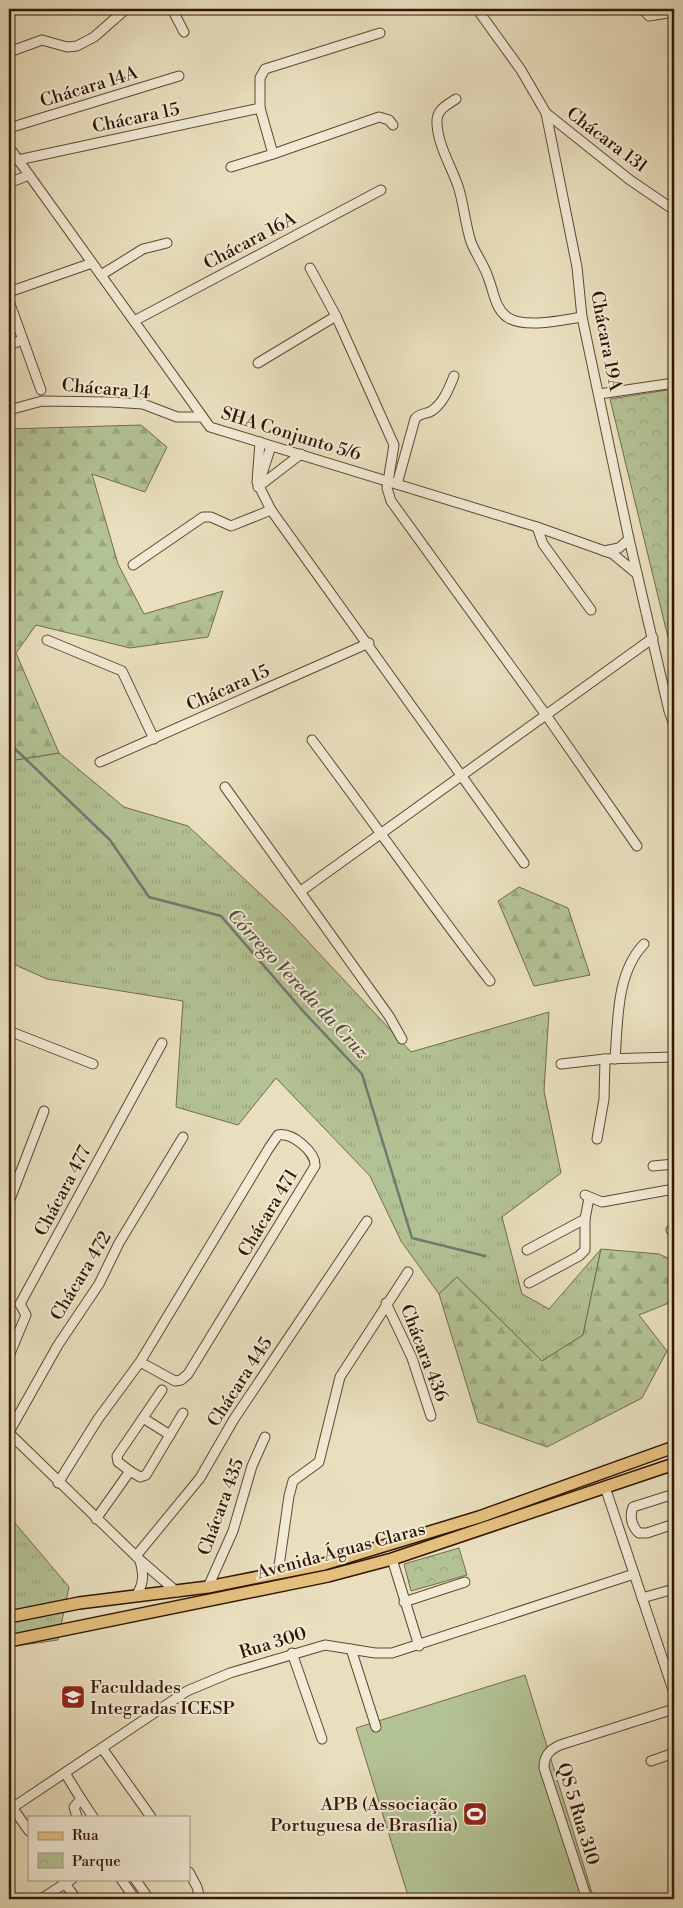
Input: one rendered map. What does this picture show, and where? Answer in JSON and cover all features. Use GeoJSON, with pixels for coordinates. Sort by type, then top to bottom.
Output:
{"type":"FeatureCollection","features":[{"type":"Feature","properties":{"kind":"main road","name":"Avenida Águas Claras"},"geometry":{"type":"LineString","coordinates":[[9,1617],[79,1603],[208,1587],[324,1564],[479,1517],[674,1447]]}},
{"type":"Feature","properties":{"kind":"main road","name":"Avenida Águas Claras"},"geometry":{"type":"LineString","coordinates":[[9,1642],[328,1576],[392,1559],[674,1464]]}},
{"type":"Feature","properties":{"kind":"main road"},"geometry":{"type":"LineString","coordinates":[[324,1564],[328,1576]]}},
{"type":"Feature","properties":{"kind":"main road"},"geometry":{"type":"LineString","coordinates":[[170,1609],[177,1601],[177,1592]]}},
{"type":"Feature","properties":{"kind":"street"},"geometry":{"type":"LineString","coordinates":[[9,52],[42,40],[67,47],[77,46],[94,37],[126,9]]}},
{"type":"Feature","properties":{"kind":"street"},"geometry":{"type":"LineString","coordinates":[[172,9],[184,32]]}},
{"type":"Feature","properties":{"kind":"street"},"geometry":{"type":"LineString","coordinates":[[477,9],[521,70],[546,114]]}},
{"type":"Feature","properties":{"kind":"street"},"geometry":{"type":"LineString","coordinates":[[643,9],[649,16],[674,12]]}},
{"type":"Feature","properties":{"kind":"street"},"geometry":{"type":"LineString","coordinates":[[273,154],[260,108],[260,78],[265,68],[380,33]]}},
{"type":"Feature","properties":{"kind":"street","name":"Chácara 14A"},"geometry":{"type":"LineString","coordinates":[[9,128],[179,76]]}},
{"type":"Feature","properties":{"kind":"street"},"geometry":{"type":"LineString","coordinates":[[456,99],[442,107],[438,113],[437,125],[440,141],[458,187],[472,244],[489,278],[497,305],[508,317],[515,320],[543,322],[582,317]]}},
{"type":"Feature","properties":{"kind":"street","name":"Chácara 15"},"geometry":{"type":"LineString","coordinates":[[18,160],[260,108]]}},
{"type":"Feature","properties":{"kind":"street","name":"Chácara 131"},"geometry":{"type":"LineString","coordinates":[[546,114],[630,180],[674,210]]}},
{"type":"Feature","properties":{"kind":"street","name":"Chácara 19A"},"geometry":{"type":"LineString","coordinates":[[546,114],[577,267],[582,317],[629,538],[667,703],[674,725]]}},
{"type":"Feature","properties":{"kind":"street"},"geometry":{"type":"LineString","coordinates":[[231,167],[380,117],[389,120],[393,125]]}},
{"type":"Feature","properties":{"kind":"street","name":"SHA Conjunto 5/6"},"geometry":{"type":"LineString","coordinates":[[9,147],[201,417],[215,429],[537,527],[604,551],[620,559],[638,574]]}},
{"type":"Feature","properties":{"kind":"street"},"geometry":{"type":"LineString","coordinates":[[9,183],[28,175]]}},
{"type":"Feature","properties":{"kind":"street","name":"Chácara 16A"},"geometry":{"type":"LineString","coordinates":[[134,321],[381,190]]}},
{"type":"Feature","properties":{"kind":"street"},"geometry":{"type":"LineString","coordinates":[[101,275],[143,249],[167,243]]}},
{"type":"Feature","properties":{"kind":"street"},"geometry":{"type":"LineString","coordinates":[[9,292],[92,263]]}},
{"type":"Feature","properties":{"kind":"street"},"geometry":{"type":"LineString","coordinates":[[310,268],[336,316],[394,445],[392,482]]}},
{"type":"Feature","properties":{"kind":"street"},"geometry":{"type":"LineString","coordinates":[[9,301],[41,390]]}},
{"type":"Feature","properties":{"kind":"street"},"geometry":{"type":"LineString","coordinates":[[258,364],[336,316]]}},
{"type":"Feature","properties":{"kind":"street"},"geometry":{"type":"LineString","coordinates":[[9,345],[22,340]]}},
{"type":"Feature","properties":{"kind":"street"},"geometry":{"type":"LineString","coordinates":[[454,376],[446,395],[434,410],[418,415],[415,419],[387,492],[399,514],[546,715],[637,846]]}},
{"type":"Feature","properties":{"kind":"street"},"geometry":{"type":"LineString","coordinates":[[599,394],[674,383]]}},
{"type":"Feature","properties":{"kind":"street","name":"Chácara 14"},"geometry":{"type":"LineString","coordinates":[[9,410],[42,401],[111,402],[142,404],[176,417],[201,417]]}},
{"type":"Feature","properties":{"kind":"street"},"geometry":{"type":"LineString","coordinates":[[260,442],[258,487],[271,510],[369,643],[524,863]]}},
{"type":"Feature","properties":{"kind":"street"},"geometry":{"type":"LineString","coordinates":[[258,487],[271,446]]}},
{"type":"Feature","properties":{"kind":"street"},"geometry":{"type":"LineString","coordinates":[[258,487],[301,454]]}},
{"type":"Feature","properties":{"kind":"street"},"geometry":{"type":"LineString","coordinates":[[133,565],[203,517],[211,517],[231,526],[271,510]]}},
{"type":"Feature","properties":{"kind":"street"},"geometry":{"type":"LineString","coordinates":[[537,527],[543,544],[592,610]]}},
{"type":"Feature","properties":{"kind":"street"},"geometry":{"type":"LineString","coordinates":[[604,551],[619,548],[629,538]]}},
{"type":"Feature","properties":{"kind":"street"},"geometry":{"type":"LineString","coordinates":[[301,892],[382,834],[428,798],[462,776],[653,638]]}},
{"type":"Feature","properties":{"kind":"street"},"geometry":{"type":"LineString","coordinates":[[48,640],[122,671],[154,739]]}},
{"type":"Feature","properties":{"kind":"street","name":"Chácara 15"},"geometry":{"type":"LineString","coordinates":[[100,762],[369,643]]}},
{"type":"Feature","properties":{"kind":"street"},"geometry":{"type":"LineString","coordinates":[[312,740],[382,834],[437,913],[490,980]]}},
{"type":"Feature","properties":{"kind":"street"},"geometry":{"type":"LineString","coordinates":[[225,787],[389,1016],[402,1038]]}},
{"type":"Feature","properties":{"kind":"street"},"geometry":{"type":"LineString","coordinates":[[598,1140],[623,984],[630,961],[644,944]]}},
{"type":"Feature","properties":{"kind":"street"},"geometry":{"type":"LineString","coordinates":[[9,1031],[94,1064]]}},
{"type":"Feature","properties":{"kind":"street","name":"Chácara 477"},"geometry":{"type":"LineString","coordinates":[[9,1356],[26,1315],[20,1304],[162,1043]]}},
{"type":"Feature","properties":{"kind":"street"},"geometry":{"type":"LineString","coordinates":[[561,1064],[610,1059],[674,1057]]}},
{"type":"Feature","properties":{"kind":"street"},"geometry":{"type":"LineString","coordinates":[[9,1202],[44,1111]]}},
{"type":"Feature","properties":{"kind":"street","name":"Chácara 471"},"geometry":{"type":"LineString","coordinates":[[58,1483],[98,1419],[140,1362],[269,1148],[278,1135],[285,1134],[295,1140],[313,1156],[315,1166],[188,1374],[181,1380],[175,1381],[140,1362]]}},
{"type":"Feature","properties":{"kind":"street","name":"Chácara 472"},"geometry":{"type":"LineString","coordinates":[[9,1433],[58,1345],[99,1284],[119,1243],[183,1137]]}},
{"type":"Feature","properties":{"kind":"street"},"geometry":{"type":"LineString","coordinates":[[653,1166],[674,1164]]}},
{"type":"Feature","properties":{"kind":"street"},"geometry":{"type":"LineString","coordinates":[[530,1283],[579,1256],[585,1250],[587,1197],[602,1202],[674,1189]]}},
{"type":"Feature","properties":{"kind":"street"},"geometry":{"type":"LineString","coordinates":[[527,1250],[586,1219]]}},
{"type":"Feature","properties":{"kind":"street","name":"Chácara 445"},"geometry":{"type":"LineString","coordinates":[[138,1558],[200,1478],[234,1419],[367,1221]]}},
{"type":"Feature","properties":{"kind":"street","name":"Chácara 436"},"geometry":{"type":"LineString","coordinates":[[278,1573],[293,1481],[320,1462],[336,1385],[386,1303],[408,1272]]}},
{"type":"Feature","properties":{"kind":"street","name":"Chácara 436"},"geometry":{"type":"LineString","coordinates":[[386,1303],[412,1358],[431,1416]]}},
{"type":"Feature","properties":{"kind":"street"},"geometry":{"type":"LineString","coordinates":[[162,1390],[117,1456],[118,1462],[140,1477],[146,1475],[184,1413]]}},
{"type":"Feature","properties":{"kind":"street"},"geometry":{"type":"LineString","coordinates":[[143,1418],[170,1435]]}},
{"type":"Feature","properties":{"kind":"street"},"geometry":{"type":"LineString","coordinates":[[9,1433],[96,1519],[177,1592]]}},
{"type":"Feature","properties":{"kind":"street","name":"Chácara 435"},"geometry":{"type":"LineString","coordinates":[[208,1587],[233,1531],[252,1466],[265,1437]]}},
{"type":"Feature","properties":{"kind":"street"},"geometry":{"type":"LineString","coordinates":[[96,1519],[130,1471]]}},
{"type":"Feature","properties":{"kind":"street"},"geometry":{"type":"LineString","coordinates":[[605,1487],[674,1693]]}},
{"type":"Feature","properties":{"kind":"street"},"geometry":{"type":"LineString","coordinates":[[674,1494],[633,1507],[633,1523],[637,1532],[642,1533],[674,1524]]}},
{"type":"Feature","properties":{"kind":"street"},"geometry":{"type":"LineString","coordinates":[[619,1528],[633,1523]]}},
{"type":"Feature","properties":{"kind":"street"},"geometry":{"type":"LineString","coordinates":[[136,1596],[142,1585],[144,1574],[138,1558]]}},
{"type":"Feature","properties":{"kind":"street"},"geometry":{"type":"LineString","coordinates":[[392,1559],[419,1646]]}},
{"type":"Feature","properties":{"kind":"street","name":"Rua 300"},"geometry":{"type":"LineString","coordinates":[[11,1809],[187,1691],[230,1673],[325,1645],[392,1653],[419,1646],[634,1574]]}},
{"type":"Feature","properties":{"kind":"street"},"geometry":{"type":"LineString","coordinates":[[404,1602],[465,1582]]}},
{"type":"Feature","properties":{"kind":"street"},"geometry":{"type":"LineString","coordinates":[[642,1598],[674,1589]]}},
{"type":"Feature","properties":{"kind":"street"},"geometry":{"type":"LineString","coordinates":[[351,1649],[376,1727]]}},
{"type":"Feature","properties":{"kind":"street"},"geometry":{"type":"LineString","coordinates":[[292,1654],[322,1739]]}},
{"type":"Feature","properties":{"kind":"street","name":"QS 5 Rua 310"},"geometry":{"type":"LineString","coordinates":[[587,1899],[544,1768],[544,1758],[552,1748],[560,1744],[674,1709]]}},
{"type":"Feature","properties":{"kind":"street"},"geometry":{"type":"LineString","coordinates":[[102,1748],[150,1816]]}},
{"type":"Feature","properties":{"kind":"street"},"geometry":{"type":"LineString","coordinates":[[651,1761],[674,1753]]}},
{"type":"Feature","properties":{"kind":"street"},"geometry":{"type":"LineString","coordinates":[[66,1773],[92,1816]]}},
{"type":"Feature","properties":{"kind":"street"},"geometry":{"type":"LineString","coordinates":[[77,1816],[74,1807],[81,1798]]}},
{"type":"Feature","properties":{"kind":"street"},"geometry":{"type":"LineString","coordinates":[[11,1809],[28,1830]]}},
{"type":"Feature","properties":{"kind":"street"},"geometry":{"type":"LineString","coordinates":[[190,1874],[198,1887],[200,1899]]}},
{"type":"Feature","properties":{"kind":"street"},"geometry":{"type":"LineString","coordinates":[[122,1880],[135,1899]]}},
{"type":"Feature","properties":{"kind":"street"},"geometry":{"type":"LineString","coordinates":[[136,1880],[149,1899]]}},
{"type":"Feature","properties":{"kind":"street"},"geometry":{"type":"LineString","coordinates":[[41,1899],[66,1881],[76,1899]]}},
{"type":"Feature","properties":{"kind":"green space"},"geometry":{"type":"Polygon","coordinates":[[[674,389],[674,662],[610,399],[674,389]]]}},
{"type":"Feature","properties":{"kind":"green space"},"geometry":{"type":"Polygon","coordinates":[[[141,425],[167,447],[145,492],[92,474],[118,564],[144,614],[223,591],[208,637],[130,648],[36,625],[16,653],[59,753],[9,761],[9,585],[14,585],[9,575],[9,429],[141,425]]]}},
{"type":"Feature","properties":{"kind":"green space"},"geometry":{"type":"Polygon","coordinates":[[[59,753],[124,807],[188,826],[287,919],[411,1052],[549,1012],[544,1091],[561,1173],[502,1217],[522,1294],[549,1309],[601,1249],[583,1335],[542,1361],[457,1277],[439,1294],[401,1241],[370,1176],[276,1078],[238,1125],[176,1107],[183,1001],[47,979],[9,962],[9,761],[59,753]]]}},
{"type":"Feature","properties":{"kind":"green space"},"geometry":{"type":"Polygon","coordinates":[[[519,887],[568,908],[590,975],[534,986],[498,901],[519,887]]]}},
{"type":"Feature","properties":{"kind":"green space"},"geometry":{"type":"Polygon","coordinates":[[[601,1249],[659,1254],[674,1261],[674,1301],[639,1315],[667,1351],[642,1398],[547,1447],[478,1422],[439,1294],[457,1277],[542,1361],[583,1335],[601,1249]]]}},
{"type":"Feature","properties":{"kind":"green space"},"geometry":{"type":"Polygon","coordinates":[[[9,1516],[69,1587],[58,1640],[9,1647],[9,1516]]]}},
{"type":"Feature","properties":{"kind":"green space"},"geometry":{"type":"Polygon","coordinates":[[[459,1548],[467,1575],[411,1591],[404,1564],[459,1548]]]}},
{"type":"Feature","properties":{"kind":"green space","name":"APB (Associação Portuguesa de Brasília)"},"geometry":{"type":"Polygon","coordinates":[[[525,1675],[594,1899],[409,1899],[356,1728],[525,1675]]]}},
{"type":"Feature","properties":{"kind":"waterway","name":"Córrego Vereda da Cruz"},"geometry":{"type":"LineString","coordinates":[[9,743],[110,840],[149,897],[221,916],[303,1011],[362,1074],[412,1238],[485,1256]]}},
{"type":"Feature","properties":{"kind":"place","name":"Faculdades Integradas ICESP"},"geometry":{"type":"Point","coordinates":[73,1697]}},
{"type":"Feature","properties":{"kind":"place","name":"APB (Associação Portuguesa de Brasília)"},"geometry":{"type":"Point","coordinates":[475,1814]}}]}
